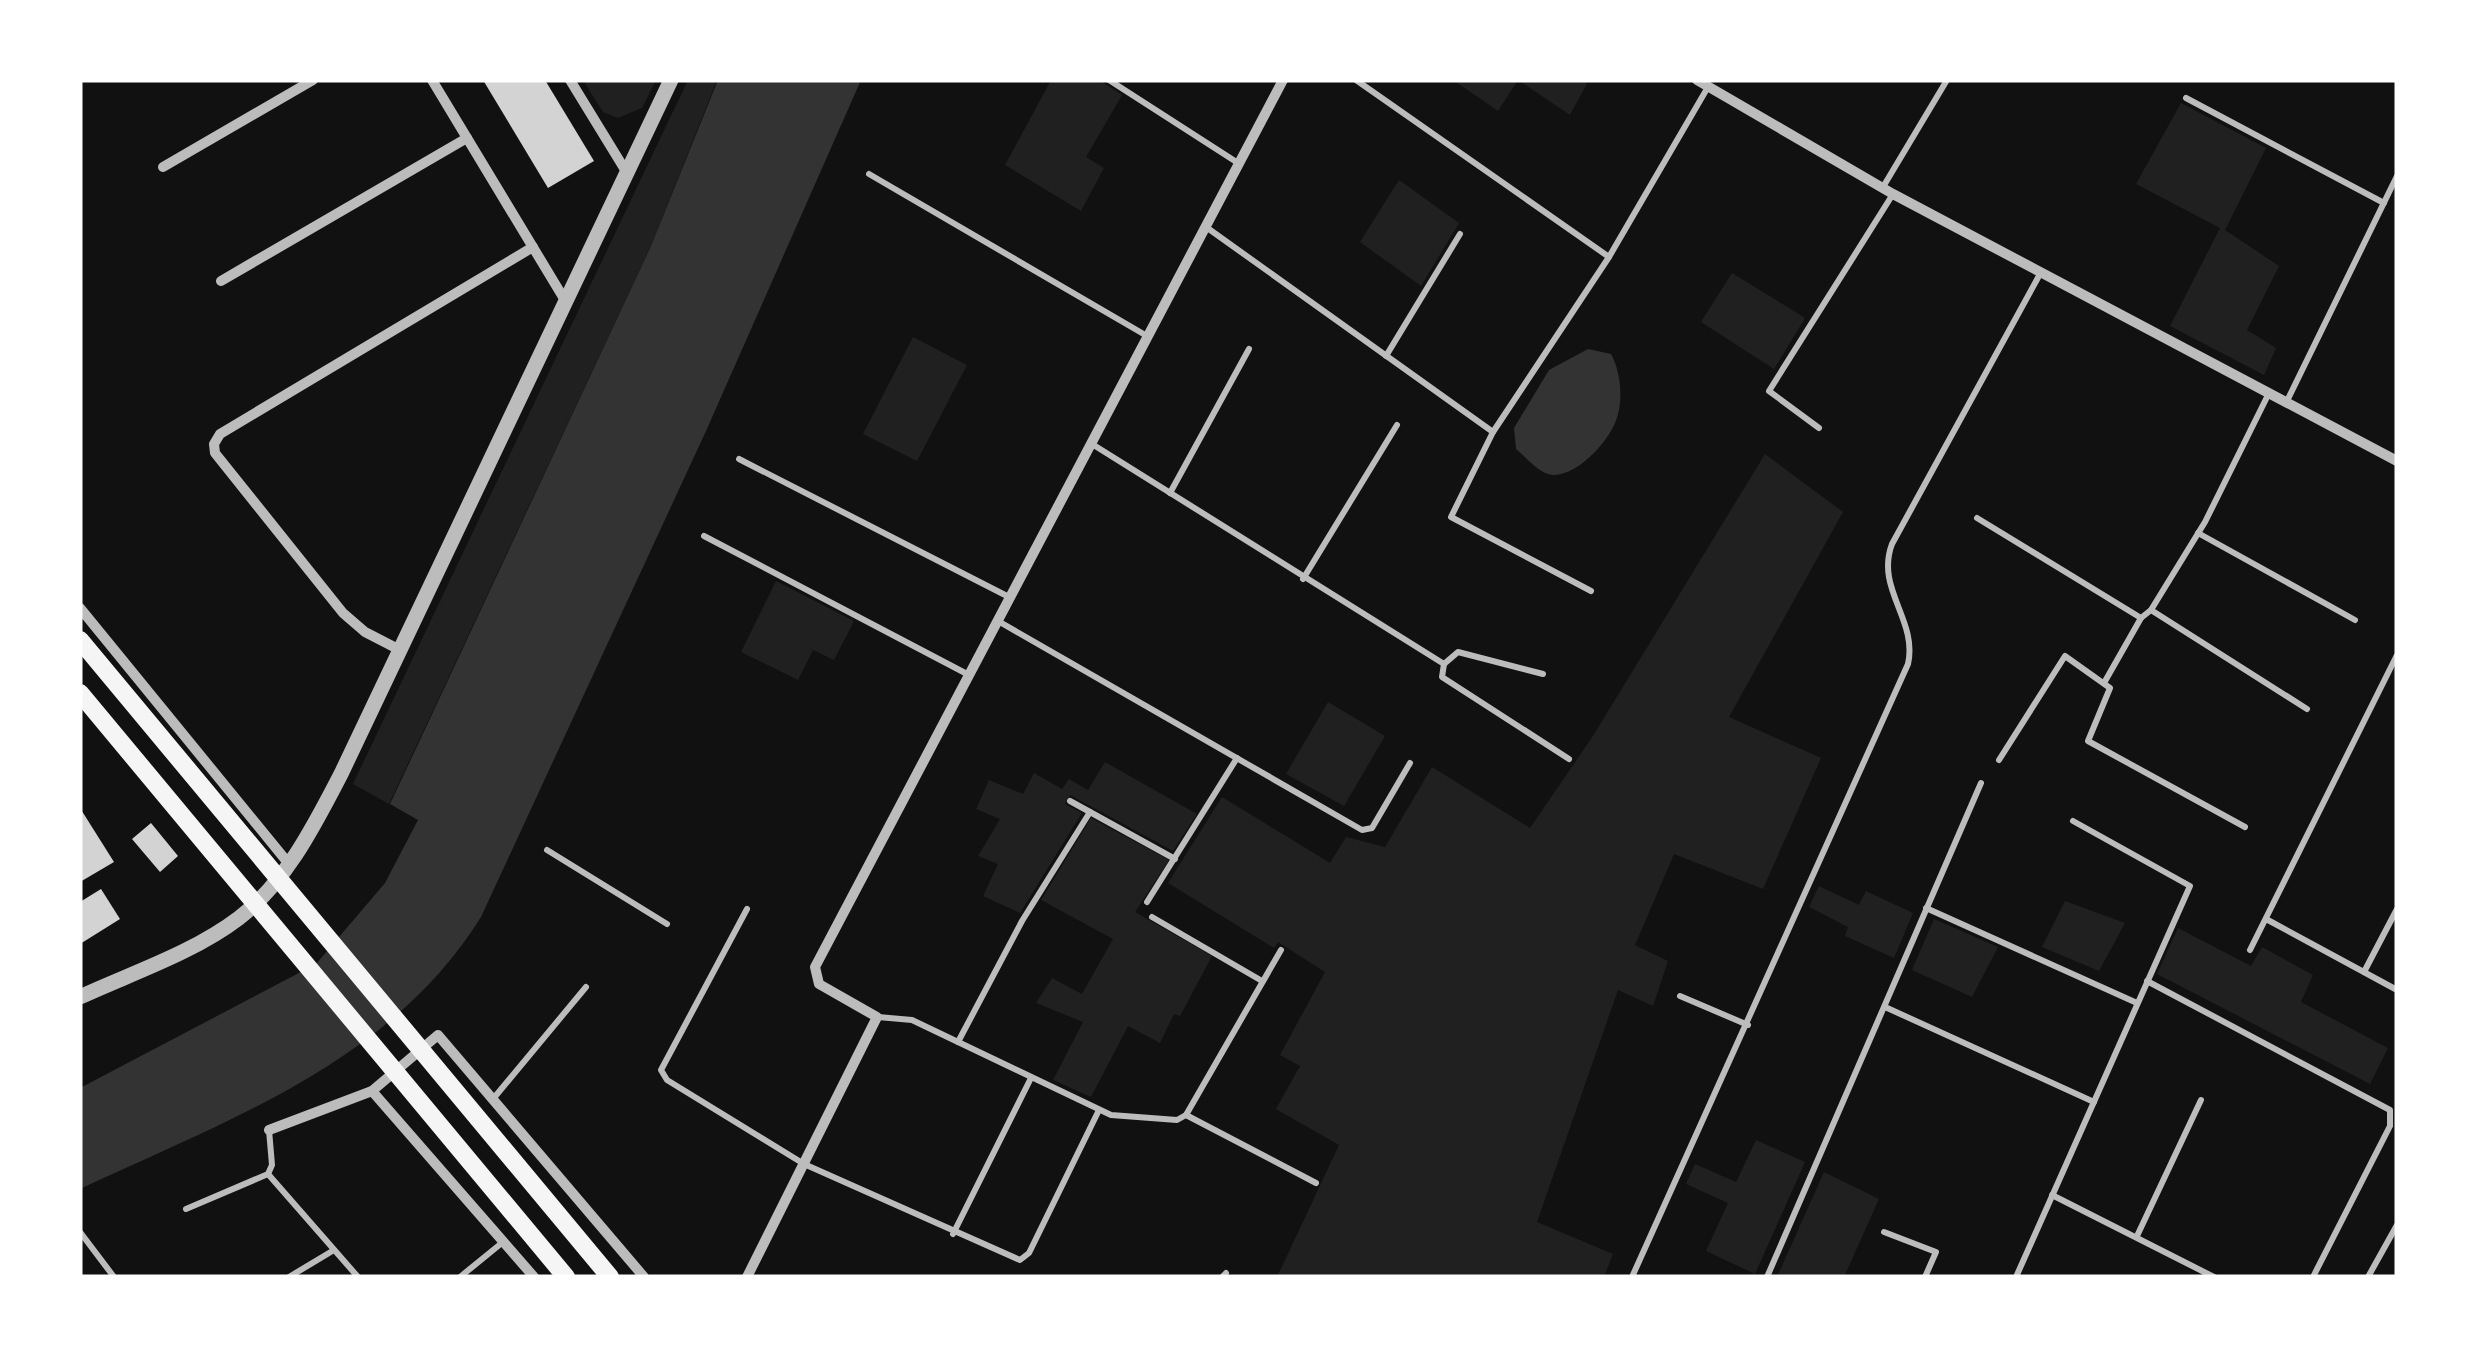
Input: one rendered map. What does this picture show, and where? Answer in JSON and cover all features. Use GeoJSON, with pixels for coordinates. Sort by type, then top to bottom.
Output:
{"type":"FeatureCollection","features":[{"type":"Feature","properties":{"kind":"main road"},"geometry":{"type":"LineString","coordinates":[[80,640],[610,1277]]}},
{"type":"Feature","properties":{"kind":"main road"},"geometry":{"type":"LineString","coordinates":[[80,692],[566,1277]]}},
{"type":"Feature","properties":{"kind":"street"},"geometry":{"type":"LineString","coordinates":[[163,167],[313,80]]}},
{"type":"Feature","properties":{"kind":"street"},"geometry":{"type":"LineString","coordinates":[[432,80],[566,302]]}},
{"type":"Feature","properties":{"kind":"street"},"geometry":{"type":"LineString","coordinates":[[570,80],[627,173]]}},
{"type":"Feature","properties":{"kind":"street"},"geometry":{"type":"LineString","coordinates":[[80,997],[222,929],[253,906],[289,864],[328,801],[670,80]]}},
{"type":"Feature","properties":{"kind":"street"},"geometry":{"type":"LineString","coordinates":[[747,1277],[877,1017],[819,984],[815,967],[1283,80]]}},
{"type":"Feature","properties":{"kind":"street"},"geometry":{"type":"LineString","coordinates":[[1697,80],[1710,84],[1887,191],[2397,461]]}},
{"type":"Feature","properties":{"kind":"street"},"geometry":{"type":"LineString","coordinates":[[221,281],[468,138]]}},
{"type":"Feature","properties":{"kind":"street"},"geometry":{"type":"LineString","coordinates":[[400,650],[365,632],[343,613],[215,453],[215,440],[534,247]]}},
{"type":"Feature","properties":{"kind":"street"},"geometry":{"type":"LineString","coordinates":[[80,608],[289,864]]}},
{"type":"Feature","properties":{"kind":"street"},"geometry":{"type":"LineString","coordinates":[[269,1130],[372,1091],[438,1034],[644,1277]]}},
{"type":"Feature","properties":{"kind":"street"},"geometry":{"type":"LineString","coordinates":[[372,1091],[534,1277]]}},
{"type":"Feature","properties":{"kind":"lane"},"geometry":{"type":"LineString","coordinates":[[1108,80],[1240,163]]}},
{"type":"Feature","properties":{"kind":"lane"},"geometry":{"type":"LineString","coordinates":[[1356,80],[1610,257]]}},
{"type":"Feature","properties":{"kind":"lane"},"geometry":{"type":"LineString","coordinates":[[1818,428],[1769,392],[1947,80]]}},
{"type":"Feature","properties":{"kind":"lane"},"geometry":{"type":"LineString","coordinates":[[1591,591],[1451,517],[1493,432],[1610,257],[1710,84]]}},
{"type":"Feature","properties":{"kind":"lane"},"geometry":{"type":"LineString","coordinates":[[2186,98],[2384,204]]}},
{"type":"Feature","properties":{"kind":"lane"},"geometry":{"type":"LineString","coordinates":[[870,174],[1147,336]]}},
{"type":"Feature","properties":{"kind":"lane"},"geometry":{"type":"LineString","coordinates":[[2287,401],[2397,176]]}},
{"type":"Feature","properties":{"kind":"lane"},"geometry":{"type":"LineString","coordinates":[[1206,227],[1493,432]]}},
{"type":"Feature","properties":{"kind":"lane"},"geometry":{"type":"LineString","coordinates":[[1386,356],[1460,234]]}},
{"type":"Feature","properties":{"kind":"lane"},"geometry":{"type":"LineString","coordinates":[[1632,1277],[1908,664],[1909,637],[1888,586],[1889,551],[2040,274]]}},
{"type":"Feature","properties":{"kind":"lane"},"geometry":{"type":"LineString","coordinates":[[1170,493],[1249,349]]}},
{"type":"Feature","properties":{"kind":"lane"},"geometry":{"type":"LineString","coordinates":[[2104,683],[2198,533],[2270,392]]}},
{"type":"Feature","properties":{"kind":"lane"},"geometry":{"type":"LineString","coordinates":[[1303,579],[1398,425]]}},
{"type":"Feature","properties":{"kind":"lane"},"geometry":{"type":"LineString","coordinates":[[1090,443],[1444,664]]}},
{"type":"Feature","properties":{"kind":"lane"},"geometry":{"type":"LineString","coordinates":[[739,459],[1010,598]]}},
{"type":"Feature","properties":{"kind":"lane"},"geometry":{"type":"LineString","coordinates":[[1977,518],[2142,618]]}},
{"type":"Feature","properties":{"kind":"lane"},"geometry":{"type":"LineString","coordinates":[[2198,533],[2355,620]]}},
{"type":"Feature","properties":{"kind":"lane"},"geometry":{"type":"LineString","coordinates":[[704,536],[970,676]]}},
{"type":"Feature","properties":{"kind":"lane"},"geometry":{"type":"LineString","coordinates":[[2151,610],[2307,708]]}},
{"type":"Feature","properties":{"kind":"lane"},"geometry":{"type":"LineString","coordinates":[[998,621],[1367,831],[1410,763]]}},
{"type":"Feature","properties":{"kind":"lane"},"geometry":{"type":"LineString","coordinates":[[1544,674],[1458,652],[1444,664],[1442,677],[1569,759]]}},
{"type":"Feature","properties":{"kind":"lane"},"geometry":{"type":"LineString","coordinates":[[1999,760],[2065,656],[2110,688],[2088,741],[2245,828]]}},
{"type":"Feature","properties":{"kind":"lane"},"geometry":{"type":"LineString","coordinates":[[2250,950],[2397,656]]}},
{"type":"Feature","properties":{"kind":"lane"},"geometry":{"type":"LineString","coordinates":[[1147,902],[1237,758]]}},
{"type":"Feature","properties":{"kind":"lane"},"geometry":{"type":"LineString","coordinates":[[1767,1277],[1981,783]]}},
{"type":"Feature","properties":{"kind":"lane"},"geometry":{"type":"LineString","coordinates":[[1070,801],[1175,859]]}},
{"type":"Feature","properties":{"kind":"lane"},"geometry":{"type":"LineString","coordinates":[[958,1042],[1022,921],[1090,812]]}},
{"type":"Feature","properties":{"kind":"lane"},"geometry":{"type":"LineString","coordinates":[[2016,1277],[2190,886],[2074,821]]}},
{"type":"Feature","properties":{"kind":"lane"},"geometry":{"type":"LineString","coordinates":[[547,850],[667,924]]}},
{"type":"Feature","properties":{"kind":"lane"},"geometry":{"type":"LineString","coordinates":[[1926,908],[2137,1003]]}},
{"type":"Feature","properties":{"kind":"lane"},"geometry":{"type":"LineString","coordinates":[[747,909],[661,1070],[666,1080],[804,1164],[953,1234],[1020,1260],[1029,1253],[1099,1110]]}},
{"type":"Feature","properties":{"kind":"lane"},"geometry":{"type":"LineString","coordinates":[[2364,972],[2397,909]]}},
{"type":"Feature","properties":{"kind":"lane"},"geometry":{"type":"LineString","coordinates":[[1152,918],[1262,982]]}},
{"type":"Feature","properties":{"kind":"lane"},"geometry":{"type":"LineString","coordinates":[[2266,919],[2397,990]]}},
{"type":"Feature","properties":{"kind":"lane"},"geometry":{"type":"LineString","coordinates":[[877,1017],[908,1019],[1099,1110],[1121,1117],[1177,1120],[1186,1115],[1280,950]]}},
{"type":"Feature","properties":{"kind":"lane"},"geometry":{"type":"LineString","coordinates":[[2148,981],[2390,1110],[2390,1126],[2314,1277]]}},
{"type":"Feature","properties":{"kind":"lane"},"geometry":{"type":"LineString","coordinates":[[493,1099],[586,987]]}},
{"type":"Feature","properties":{"kind":"lane"},"geometry":{"type":"LineString","coordinates":[[1680,996],[1748,1025]]}},
{"type":"Feature","properties":{"kind":"lane"},"geometry":{"type":"LineString","coordinates":[[1885,1006],[2094,1102]]}},
{"type":"Feature","properties":{"kind":"lane"},"geometry":{"type":"LineString","coordinates":[[953,1234],[1031,1078]]}},
{"type":"Feature","properties":{"kind":"lane"},"geometry":{"type":"LineString","coordinates":[[2137,1236],[2201,1100]]}},
{"type":"Feature","properties":{"kind":"lane"},"geometry":{"type":"LineString","coordinates":[[1186,1115],[1316,1183]]}},
{"type":"Feature","properties":{"kind":"lane"},"geometry":{"type":"LineString","coordinates":[[186,1210],[268,1174],[272,1165],[269,1130]]}},
{"type":"Feature","properties":{"kind":"lane"},"geometry":{"type":"LineString","coordinates":[[268,1174],[358,1277]]}},
{"type":"Feature","properties":{"kind":"lane"},"geometry":{"type":"LineString","coordinates":[[2052,1195],[2214,1277]]}},
{"type":"Feature","properties":{"kind":"lane"},"geometry":{"type":"LineString","coordinates":[[2368,1277],[2397,1225]]}},
{"type":"Feature","properties":{"kind":"lane"},"geometry":{"type":"LineString","coordinates":[[80,1232],[114,1277]]}},
{"type":"Feature","properties":{"kind":"lane"},"geometry":{"type":"LineString","coordinates":[[1884,1232],[1936,1252],[1925,1277]]}},
{"type":"Feature","properties":{"kind":"lane"},"geometry":{"type":"LineString","coordinates":[[460,1277],[504,1241]]}},
{"type":"Feature","properties":{"kind":"lane"},"geometry":{"type":"LineString","coordinates":[[290,1277],[334,1250]]}},
{"type":"Feature","properties":{"kind":"shaded area"},"geometry":{"type":"Polygon","coordinates":[[[583,80],[656,80],[642,108],[618,118],[603,112],[583,80]]]}},
{"type":"Feature","properties":{"kind":"shaded area"},"geometry":{"type":"Polygon","coordinates":[[[688,80],[717,80],[651,246],[389,804],[353,784],[688,80]]]}},
{"type":"Feature","properties":{"kind":"shaded area"},"geometry":{"type":"Polygon","coordinates":[[[718,80],[861,80],[706,431],[481,917],[444,968],[401,1011],[353,1049],[248,1111],[80,1189],[80,1088],[316,964],[385,883],[418,820],[390,804],[651,246],[718,80]]]}},
{"type":"Feature","properties":{"kind":"shaded area"},"geometry":{"type":"Polygon","coordinates":[[[1051,80],[1099,80],[1122,95],[1086,157],[1104,168],[1081,211],[1005,165],[1051,80]]]}},
{"type":"Feature","properties":{"kind":"shaded area"},"geometry":{"type":"Polygon","coordinates":[[[1453,80],[1518,80],[1498,111],[1453,80]]]}},
{"type":"Feature","properties":{"kind":"shaded area"},"geometry":{"type":"Polygon","coordinates":[[[1518,80],[1589,80],[1570,115],[1518,80]]]}},
{"type":"Feature","properties":{"kind":"shaded area"},"geometry":{"type":"Polygon","coordinates":[[[2181,103],[2266,148],[2225,230],[2279,266],[2247,330],[2276,348],[2264,375],[2170,326],[2220,228],[2136,184],[2181,103]]]}},
{"type":"Feature","properties":{"kind":"shaded area"},"geometry":{"type":"Polygon","coordinates":[[[1399,180],[1459,223],[1421,286],[1360,242],[1399,180]]]}},
{"type":"Feature","properties":{"kind":"shaded area"},"geometry":{"type":"Polygon","coordinates":[[[1732,273],[1805,318],[1774,369],[1701,322],[1732,273]]]}},
{"type":"Feature","properties":{"kind":"shaded area"},"geometry":{"type":"Polygon","coordinates":[[[913,337],[967,365],[917,461],[863,434],[913,337]]]}},
{"type":"Feature","properties":{"kind":"shaded area"},"geometry":{"type":"Polygon","coordinates":[[[1588,349],[1611,354],[1614,360],[1620,391],[1615,424],[1583,462],[1563,474],[1548,474],[1516,449],[1514,428],[1549,370],[1588,349]]]}},
{"type":"Feature","properties":{"kind":"shaded area"},"geometry":{"type":"Polygon","coordinates":[[[1765,454],[1843,512],[1729,717],[1821,758],[1763,889],[1674,854],[1635,945],[1668,961],[1653,1006],[1618,990],[1537,1222],[1613,1254],[1604,1277],[1277,1277],[1339,1145],[1276,1109],[1300,1066],[1280,1055],[1325,972],[1278,942],[1274,948],[1168,883],[1222,797],[1330,863],[1346,837],[1385,847],[1432,767],[1530,828],[1593,736],[1765,454]]]}},
{"type":"Feature","properties":{"kind":"shaded area"},"geometry":{"type":"Polygon","coordinates":[[[776,581],[854,621],[834,660],[813,650],[798,680],[741,652],[776,581]]]}},
{"type":"Feature","properties":{"kind":"shaded area"},"geometry":{"type":"Polygon","coordinates":[[[1328,702],[1385,736],[1344,806],[1286,774],[1328,702]]]}},
{"type":"Feature","properties":{"kind":"shaded area"},"geometry":{"type":"Polygon","coordinates":[[[1105,762],[1197,814],[1173,851],[1070,795],[1065,804],[1082,813],[1020,913],[983,896],[998,864],[978,856],[1000,819],[976,809],[989,780],[1023,794],[1034,773],[1062,789],[1069,779],[1088,790],[1105,762]]]}},
{"type":"Feature","properties":{"kind":"shaded area"},"geometry":{"type":"Polygon","coordinates":[[[1091,818],[1169,860],[1135,912],[1212,956],[1180,1016],[1174,1014],[1160,1043],[1128,1026],[1091,1097],[1053,1080],[1083,1022],[1036,1003],[1052,978],[1082,994],[1113,939],[1041,900],[1091,818]]]}},
{"type":"Feature","properties":{"kind":"shaded area"},"geometry":{"type":"Polygon","coordinates":[[[1819,886],[1859,905],[1866,891],[1913,913],[1894,958],[1845,936],[1848,927],[1809,907],[1819,886]]]}},
{"type":"Feature","properties":{"kind":"shaded area"},"geometry":{"type":"Polygon","coordinates":[[[2065,901],[2125,923],[2099,971],[2042,947],[2065,901]]]}},
{"type":"Feature","properties":{"kind":"shaded area"},"geometry":{"type":"Polygon","coordinates":[[[1934,919],[1998,947],[1972,997],[1912,970],[1934,919]]]}},
{"type":"Feature","properties":{"kind":"shaded area"},"geometry":{"type":"Polygon","coordinates":[[[2178,928],[2251,966],[2262,947],[2313,975],[2301,1002],[2388,1048],[2370,1084],[2157,974],[2178,928]]]}},
{"type":"Feature","properties":{"kind":"shaded area"},"geometry":{"type":"Polygon","coordinates":[[[1756,1140],[1805,1162],[1755,1274],[1706,1251],[1728,1203],[1686,1184],[1695,1164],[1736,1182],[1756,1140]]]}},
{"type":"Feature","properties":{"kind":"shaded area"},"geometry":{"type":"Polygon","coordinates":[[[1824,1172],[1879,1199],[1844,1277],[1777,1277],[1824,1172]]]}},
{"type":"Feature","properties":{"kind":"building"},"geometry":{"type":"Polygon","coordinates":[[[483,80],[545,80],[594,161],[548,188],[483,80]]]}},
{"type":"Feature","properties":{"kind":"building"},"geometry":{"type":"Polygon","coordinates":[[[80,808],[114,862],[80,882],[80,808]]]}},
{"type":"Feature","properties":{"kind":"building"},"geometry":{"type":"Polygon","coordinates":[[[151,823],[178,856],[160,872],[132,839],[151,823]]]}},
{"type":"Feature","properties":{"kind":"building"},"geometry":{"type":"Polygon","coordinates":[[[101,889],[120,919],[80,944],[80,902],[101,889]]]}}]}
